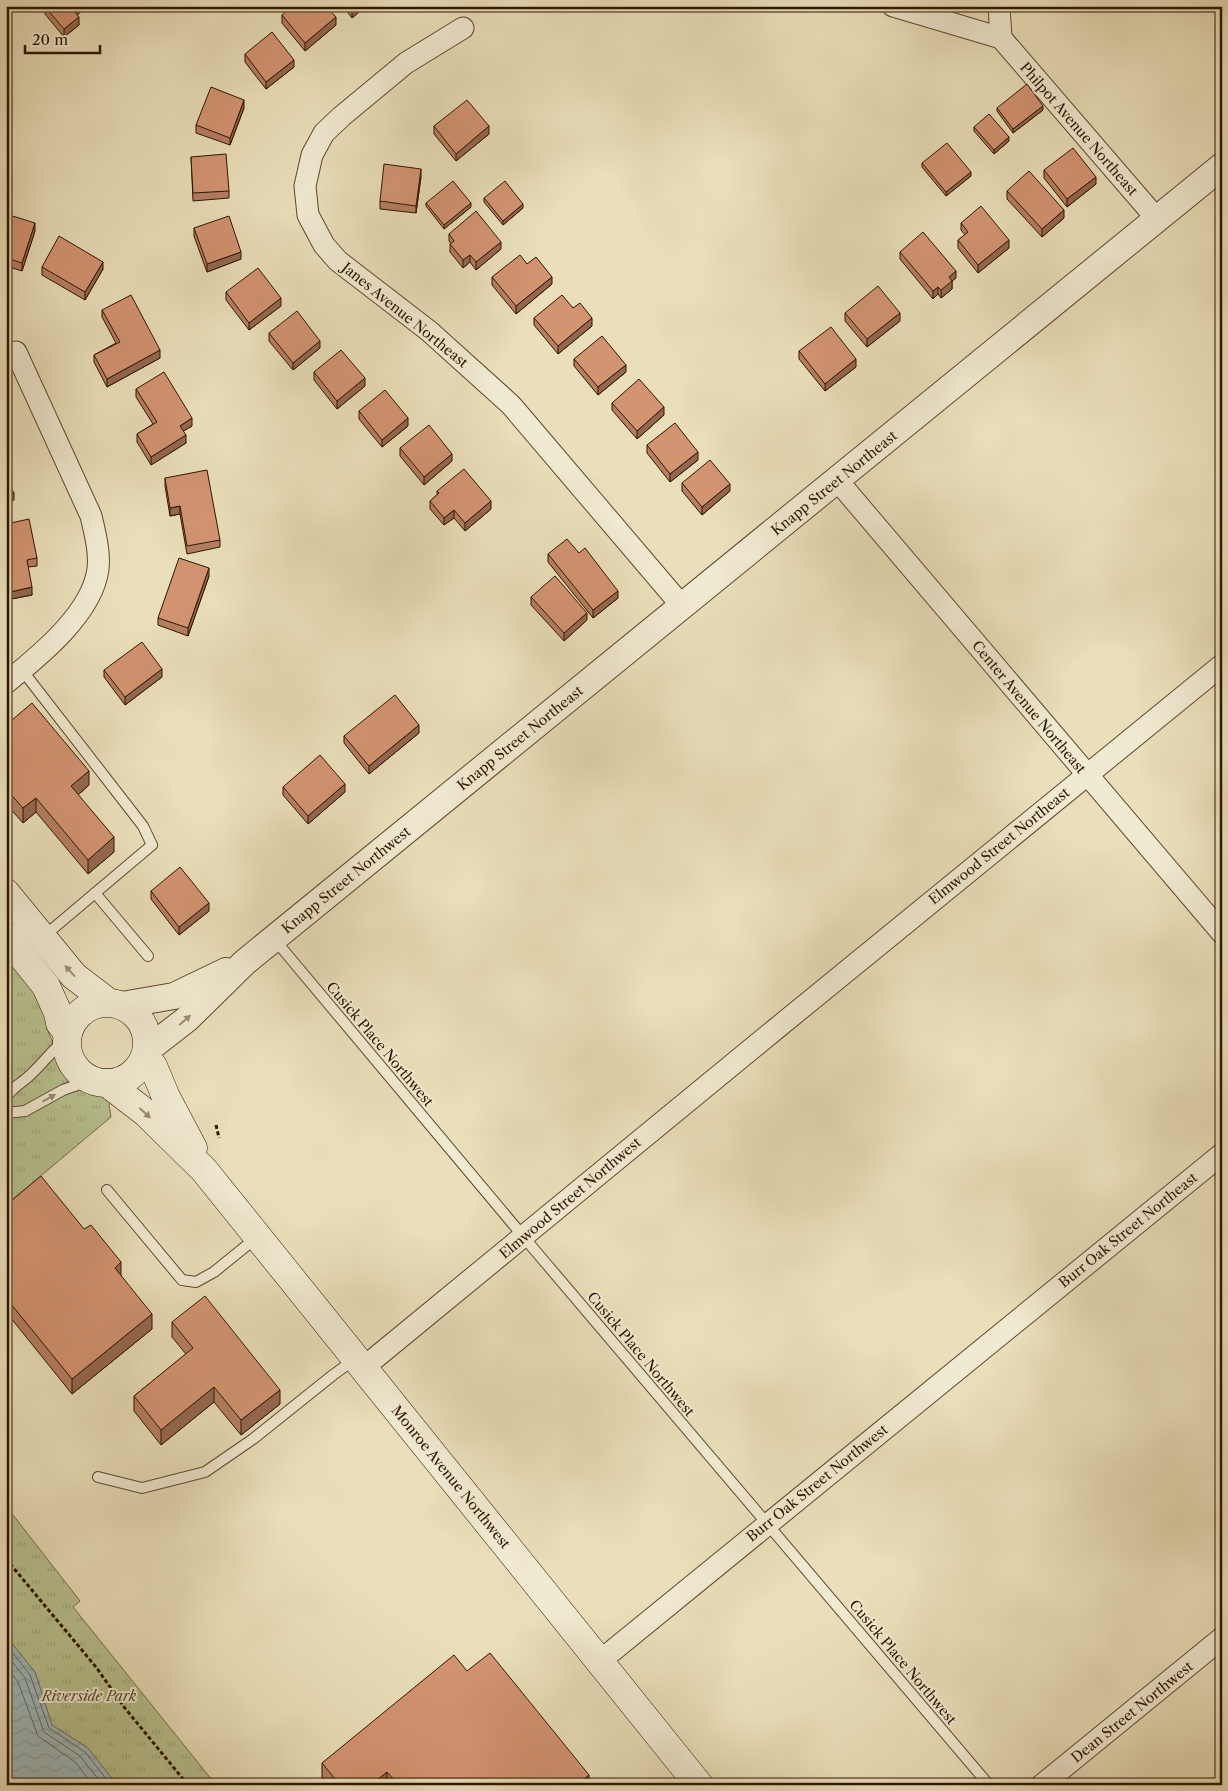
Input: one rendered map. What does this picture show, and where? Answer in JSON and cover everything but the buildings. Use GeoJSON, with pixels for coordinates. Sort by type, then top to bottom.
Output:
{"type":"FeatureCollection","features":[{"type":"Feature","properties":{"kind":"main road"},"geometry":{"type":"LineString","coordinates":[[6,893],[74,976],[115,1003],[132,1010],[146,1028],[148,1039],[146,1054],[138,1069],[118,1082],[99,1081],[82,1074],[70,1059],[68,1036],[72,1023],[87,1008],[97,1003],[115,1003]]}},
{"type":"Feature","properties":{"kind":"main road"},"geometry":{"type":"LineString","coordinates":[[42,938],[13,945],[46,986],[58,1013],[60,1023],[68,1036]]}},
{"type":"Feature","properties":{"kind":"main road","name":"Monroe Avenue Northwest"},"geometry":{"type":"LineString","coordinates":[[146,1054],[204,1170]]}},
{"type":"Feature","properties":{"kind":"main road","name":"Monroe Avenue Northwest"},"geometry":{"type":"LineString","coordinates":[[99,1081],[146,1113],[204,1170],[699,1785]]}},
{"type":"Feature","properties":{"kind":"street"},"geometry":{"type":"LineString","coordinates":[[893,6],[1001,38],[999,6]]}},
{"type":"Feature","properties":{"kind":"street","name":"Janes Avenue Northeast"},"geometry":{"type":"LineString","coordinates":[[463,28],[406,63],[324,133],[312,155],[305,186],[308,215],[324,244],[338,261],[429,331],[511,406],[682,606]]}},
{"type":"Feature","properties":{"kind":"street","name":"Philpot Avenue Northeast"},"geometry":{"type":"LineString","coordinates":[[1001,38],[1157,219]]}},
{"type":"Feature","properties":{"kind":"street","name":"Knapp Street Northeast"},"geometry":{"type":"LineString","coordinates":[[446,799],[1222,166]]}},
{"type":"Feature","properties":{"kind":"street"},"geometry":{"type":"LineString","coordinates":[[14,677],[46,651],[71,622],[89,596],[98,569],[96,542],[91,516],[16,352]]}},
{"type":"Feature","properties":{"kind":"street","name":"Center Avenue Northeast"},"geometry":{"type":"LineString","coordinates":[[837,480],[1086,775],[1222,932]]}},
{"type":"Feature","properties":{"kind":"street","name":"Elmwood Street Northeast"},"geometry":{"type":"LineString","coordinates":[[777,1028],[1222,665]]}},
{"type":"Feature","properties":{"kind":"street","name":"Knapp Street Northwest"},"geometry":{"type":"LineString","coordinates":[[146,1054],[187,1019],[245,962],[446,799]]}},
{"type":"Feature","properties":{"kind":"street","name":"Knapp Street Northwest"},"geometry":{"type":"LineString","coordinates":[[115,1003],[174,996],[245,962]]}},
{"type":"Feature","properties":{"kind":"street","name":"Elmwood Street Northwest"},"geometry":{"type":"LineString","coordinates":[[360,1363],[524,1237],[777,1028]]}},
{"type":"Feature","properties":{"kind":"street","name":"Burr Oak Street Northeast"},"geometry":{"type":"LineString","coordinates":[[1034,1306],[1222,1154]]}},
{"type":"Feature","properties":{"kind":"street","name":"Burr Oak Street Northwest"},"geometry":{"type":"LineString","coordinates":[[600,1661],[1034,1306]]}},
{"type":"Feature","properties":{"kind":"street","name":"Dean Street Northwest"},"geometry":{"type":"LineString","coordinates":[[1042,1785],[1222,1638]]}},
{"type":"Feature","properties":{"kind":"lane"},"geometry":{"type":"LineString","coordinates":[[14,677],[143,826],[152,845],[42,938]]}},
{"type":"Feature","properties":{"kind":"lane"},"geometry":{"type":"LineString","coordinates":[[95,893],[148,956]]}},
{"type":"Feature","properties":{"kind":"lane","name":"Cusick Place Northwest"},"geometry":{"type":"LineString","coordinates":[[274,938],[524,1237],[989,1785]]}},
{"type":"Feature","properties":{"kind":"lane"},"geometry":{"type":"LineString","coordinates":[[6,1098],[68,1036]]}},
{"type":"Feature","properties":{"kind":"lane"},"geometry":{"type":"LineString","coordinates":[[6,1113],[25,1111],[63,1090],[99,1081]]}},
{"type":"Feature","properties":{"kind":"lane"},"geometry":{"type":"LineString","coordinates":[[107,1190],[182,1280],[196,1282],[214,1272],[258,1237]]}},
{"type":"Feature","properties":{"kind":"lane"},"geometry":{"type":"LineString","coordinates":[[98,1477],[142,1488],[205,1472],[253,1439],[332,1375],[360,1363]]}},
{"type":"Feature","properties":{"kind":"path"},"geometry":{"type":"LineString","coordinates":[[6,1559],[96,1667],[124,1707],[188,1785]]}},
{"type":"Feature","properties":{"kind":"green space"},"geometry":{"type":"Polygon","coordinates":[[[6,952],[34,986],[48,1019],[47,1029],[64,1068],[74,1078],[99,1096],[113,1100],[109,1105],[111,1117],[6,1205],[6,952]]]}},
{"type":"Feature","properties":{"kind":"green space","name":"Riverside Park"},"geometry":{"type":"Polygon","coordinates":[[[6,1506],[80,1601],[73,1607],[216,1785],[117,1785],[88,1748],[52,1725],[35,1672],[6,1636],[6,1506]]]}},
{"type":"Feature","properties":{"kind":"water"},"geometry":{"type":"Polygon","coordinates":[[[6,1636],[35,1672],[52,1725],[88,1748],[117,1785],[6,1785],[6,1636]]]}}]}
